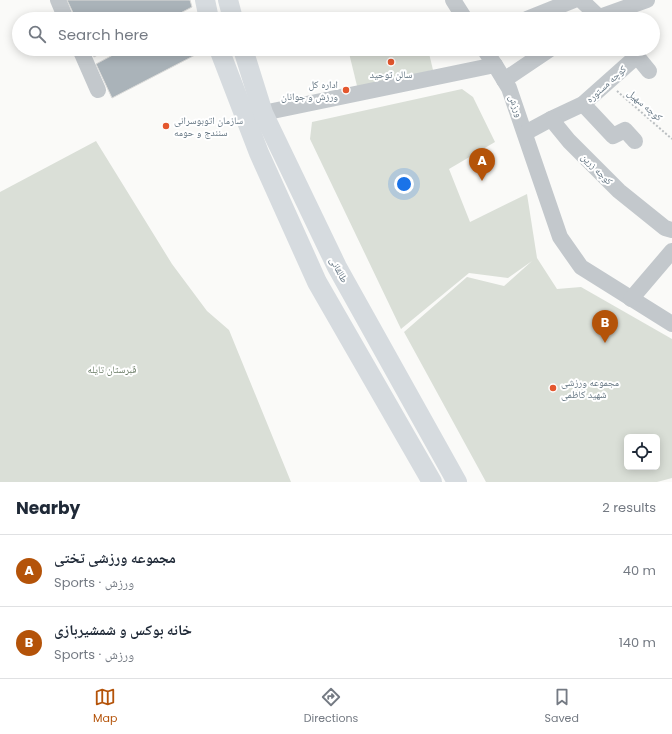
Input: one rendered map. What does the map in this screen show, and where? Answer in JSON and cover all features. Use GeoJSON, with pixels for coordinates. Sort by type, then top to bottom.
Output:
{"type":"FeatureCollection","features":[{"type":"Feature","properties":{"kind":"main road"},"geometry":{"type":"LineString","coordinates":[[205,0],[208,12]]}},
{"type":"Feature","properties":{"kind":"main road"},"geometry":{"type":"LineString","coordinates":[[228,0],[231,12]]}},
{"type":"Feature","properties":{"kind":"main road","name":"طالقانی"},"geometry":{"type":"LineString","coordinates":[[223,56],[254,116],[317,282],[432,482]]}},
{"type":"Feature","properties":{"kind":"main road","name":"طالقانی"},"geometry":{"type":"LineString","coordinates":[[244,56],[254,116],[278,147],[337,267],[457,482]]}},
{"type":"Feature","properties":{"kind":"street"},"geometry":{"type":"LineString","coordinates":[[58,0],[63,12]]}},
{"type":"Feature","properties":{"kind":"street"},"geometry":{"type":"LineString","coordinates":[[453,0],[461,12]]}},
{"type":"Feature","properties":{"kind":"street"},"geometry":{"type":"LineString","coordinates":[[544,12],[574,0]]}},
{"type":"Feature","properties":{"kind":"street"},"geometry":{"type":"LineString","coordinates":[[581,0],[592,12]]}},
{"type":"Feature","properties":{"kind":"street"},"geometry":{"type":"LineString","coordinates":[[614,12],[647,0]]}},
{"type":"Feature","properties":{"kind":"street"},"geometry":{"type":"LineString","coordinates":[[83,56],[98,90]]}},
{"type":"Feature","properties":{"kind":"street","name":"ورزش"},"geometry":{"type":"LineString","coordinates":[[489,56],[509,88],[526,133],[560,237],[581,267],[672,324]]}},
{"type":"Feature","properties":{"kind":"street"},"geometry":{"type":"LineString","coordinates":[[504,80],[540,56]]}},
{"type":"Feature","properties":{"kind":"street","name":"کوچه مستوره"},"geometry":{"type":"LineString","coordinates":[[551,119],[584,104],[608,83],[631,56]]}},
{"type":"Feature","properties":{"kind":"street"},"geometry":{"type":"LineString","coordinates":[[637,56],[649,71]]}},
{"type":"Feature","properties":{"kind":"street"},"geometry":{"type":"LineString","coordinates":[[254,116],[495,65]]}},
{"type":"Feature","properties":{"kind":"street"},"geometry":{"type":"LineString","coordinates":[[584,104],[613,136],[625,130],[635,141]]}},
{"type":"Feature","properties":{"kind":"street"},"geometry":{"type":"LineString","coordinates":[[526,133],[551,119]]}},
{"type":"Feature","properties":{"kind":"street","name":"کوچه زرین"},"geometry":{"type":"LineString","coordinates":[[551,119],[569,141],[619,191],[665,228],[672,230]]}},
{"type":"Feature","properties":{"kind":"street"},"geometry":{"type":"LineString","coordinates":[[631,299],[672,251]]}},
{"type":"Feature","properties":{"kind":"path","name":"کوچه سهیل"},"geometry":{"type":"LineString","coordinates":[[608,83],[672,139]]}},
{"type":"Feature","properties":{"kind":"green space","name":"سالن توحید"},"geometry":{"type":"Polygon","coordinates":[[[350,56],[430,56],[433,70],[358,90],[350,56]]]}},
{"type":"Feature","properties":{"kind":"green space"},"geometry":{"type":"Polygon","coordinates":[[[462,89],[473,97],[495,142],[449,169],[470,222],[527,194],[537,258],[557,289],[581,287],[672,339],[672,478],[657,482],[486,482],[404,332],[467,277],[504,286],[532,261],[508,278],[469,273],[401,329],[310,139],[312,122],[462,89]]]}},
{"type":"Feature","properties":{"kind":"green space","name":"قبرستان تایله"},"geometry":{"type":"Polygon","coordinates":[[[96,141],[172,264],[207,311],[229,330],[291,482],[0,482],[0,192],[96,141]]]}},
{"type":"Feature","properties":{"kind":"building"},"geometry":{"type":"Polygon","coordinates":[[[67,0],[190,0],[192,7],[182,12],[73,12],[67,0]]]}},
{"type":"Feature","properties":{"kind":"building"},"geometry":{"type":"Polygon","coordinates":[[[111,56],[193,56],[112,98],[96,64],[111,56]]]}},
{"type":"Feature","properties":{"kind":"place","name":"سالن توحید"},"geometry":{"type":"Point","coordinates":[391,62]}},
{"type":"Feature","properties":{"kind":"place","name":"اداره کل ورزش و جوانان"},"geometry":{"type":"Point","coordinates":[346,90]}},
{"type":"Feature","properties":{"kind":"place","name":"سازمان اتوبوسرانی سنندج و حومه"},"geometry":{"type":"Point","coordinates":[166,126]}},
{"type":"Feature","properties":{"kind":"place","name":"مجموعه ورزشی تختی"},"geometry":{"type":"Point","coordinates":[482,181]}},
{"type":"Feature","properties":{"kind":"place","name":"خانه بوکس و شمشیربازی"},"geometry":{"type":"Point","coordinates":[605,343]}},
{"type":"Feature","properties":{"kind":"place","name":"مجموعه ورزشی شهید کاظمی"},"geometry":{"type":"Point","coordinates":[553,388]}}]}
